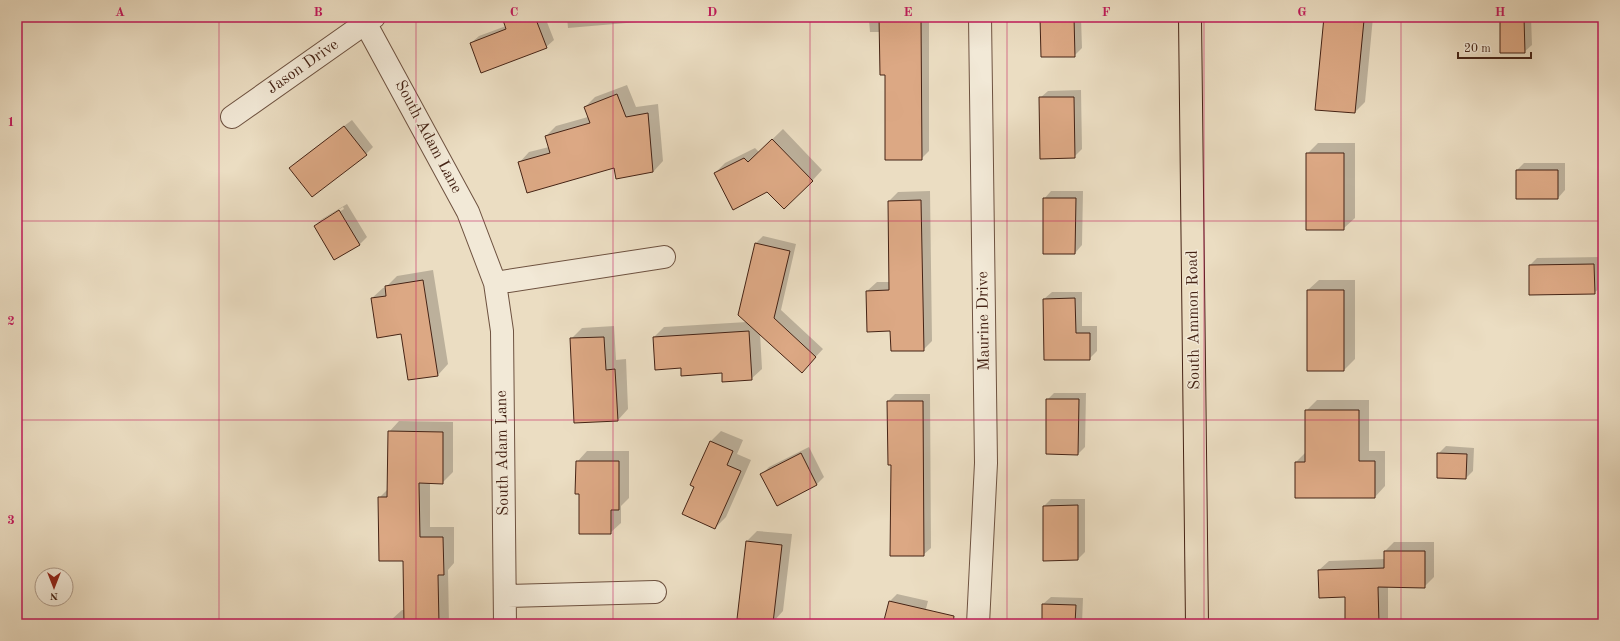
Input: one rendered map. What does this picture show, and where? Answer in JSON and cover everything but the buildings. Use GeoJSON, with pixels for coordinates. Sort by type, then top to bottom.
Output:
{"type":"FeatureCollection","features":[{"type":"Feature","properties":{"kind":"main road","name":"South Ammon Road"},"geometry":{"type":"LineString","coordinates":[[1190,17],[1198,624]]}},
{"type":"Feature","properties":{"kind":"street","name":"Maurine Drive"},"geometry":{"type":"LineString","coordinates":[[978,624],[986,463],[980,17]]}},
{"type":"Feature","properties":{"kind":"street","name":"Jason Drive"},"geometry":{"type":"LineString","coordinates":[[232,117],[367,19]]}},
{"type":"Feature","properties":{"kind":"street","name":"South Adam Lane"},"geometry":{"type":"LineString","coordinates":[[367,19],[468,212],[496,283],[502,331],[505,624]]}},
{"type":"Feature","properties":{"kind":"street"},"geometry":{"type":"LineString","coordinates":[[496,283],[664,257]]}},
{"type":"Feature","properties":{"kind":"street"},"geometry":{"type":"LineString","coordinates":[[505,596],[654,592]]}}]}
